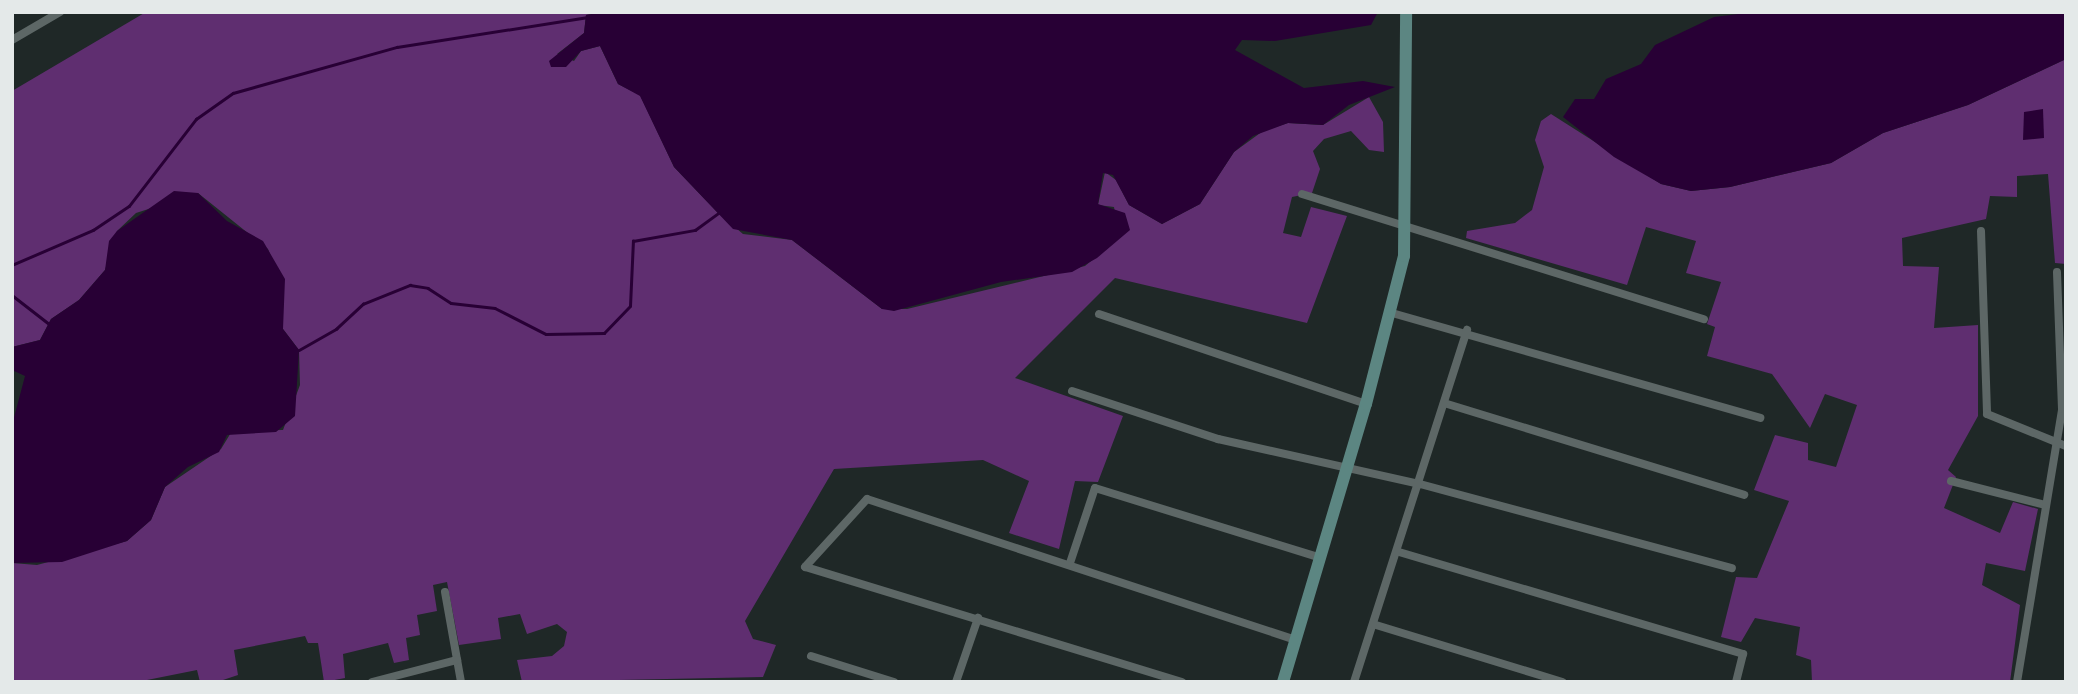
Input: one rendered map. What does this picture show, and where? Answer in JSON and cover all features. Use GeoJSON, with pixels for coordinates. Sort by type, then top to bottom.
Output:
{"type":"FeatureCollection","features":[{"type":"Feature","properties":{"kind":"street"},"geometry":{"type":"LineString","coordinates":[[12,40],[60,12]]}},
{"type":"Feature","properties":{"kind":"street"},"geometry":{"type":"LineString","coordinates":[[1283,682],[1292,639],[1392,313],[1408,231],[1406,12]]}},
{"type":"Feature","properties":{"kind":"street"},"geometry":{"type":"LineString","coordinates":[[1302,194],[1408,231],[1704,318]]}},
{"type":"Feature","properties":{"kind":"street"},"geometry":{"type":"LineString","coordinates":[[1980,231],[1987,414],[2066,446]]}},
{"type":"Feature","properties":{"kind":"street"},"geometry":{"type":"LineString","coordinates":[[2018,682],[2063,383],[2057,272]]}},
{"type":"Feature","properties":{"kind":"street"},"geometry":{"type":"LineString","coordinates":[[1392,313],[1467,330],[1760,418]]}},
{"type":"Feature","properties":{"kind":"street"},"geometry":{"type":"LineString","coordinates":[[1099,314],[1366,404]]}},
{"type":"Feature","properties":{"kind":"street"},"geometry":{"type":"LineString","coordinates":[[1354,682],[1376,625],[1467,330]]}},
{"type":"Feature","properties":{"kind":"street"},"geometry":{"type":"LineString","coordinates":[[1072,391],[1218,439],[1420,484],[1732,568]]}},
{"type":"Feature","properties":{"kind":"street"},"geometry":{"type":"LineString","coordinates":[[1444,403],[1744,495]]}},
{"type":"Feature","properties":{"kind":"street"},"geometry":{"type":"LineString","coordinates":[[1951,481],[2045,505]]}},
{"type":"Feature","properties":{"kind":"street"},"geometry":{"type":"LineString","coordinates":[[1070,563],[1095,488],[1318,557]]}},
{"type":"Feature","properties":{"kind":"street"},"geometry":{"type":"LineString","coordinates":[[1182,682],[805,567],[867,499],[1070,563],[1292,639]]}},
{"type":"Feature","properties":{"kind":"street"},"geometry":{"type":"LineString","coordinates":[[1399,552],[1743,654],[1736,682]]}},
{"type":"Feature","properties":{"kind":"street"},"geometry":{"type":"LineString","coordinates":[[444,592],[461,682]]}},
{"type":"Feature","properties":{"kind":"street"},"geometry":{"type":"LineString","coordinates":[[956,682],[978,618]]}},
{"type":"Feature","properties":{"kind":"street"},"geometry":{"type":"LineString","coordinates":[[1376,625],[1563,682]]}},
{"type":"Feature","properties":{"kind":"street"},"geometry":{"type":"LineString","coordinates":[[811,656],[894,682]]}},
{"type":"Feature","properties":{"kind":"street"},"geometry":{"type":"LineString","coordinates":[[372,682],[457,660]]}},
{"type":"Feature","properties":{"kind":"shaded area"},"geometry":{"type":"Polygon","coordinates":[[[146,12],[603,12],[586,15],[584,33],[557,54],[574,61],[581,51],[600,46],[618,84],[640,95],[674,167],[718,213],[743,234],[792,240],[882,309],[907,309],[1085,266],[1119,238],[1114,207],[1098,205],[1105,172],[1116,180],[1129,205],[1162,224],[1200,204],[1234,152],[1263,131],[1288,123],[1323,125],[1369,97],[1383,122],[1384,152],[1369,150],[1351,131],[1324,139],[1313,151],[1320,169],[1312,193],[1292,197],[1283,233],[1301,237],[1311,207],[1347,216],[1307,323],[1115,278],[1015,378],[1123,416],[1098,482],[1075,481],[1059,549],[1009,533],[1029,481],[983,460],[834,469],[745,621],[753,639],[776,645],[763,677],[522,682],[517,660],[552,656],[564,646],[567,632],[557,624],[527,634],[520,614],[498,618],[501,639],[459,645],[447,582],[433,585],[437,611],[417,615],[420,635],[406,638],[409,660],[394,663],[388,643],[343,654],[345,678],[324,682],[318,643],[308,643],[305,636],[234,650],[238,675],[217,682],[200,682],[197,670],[137,682],[12,682],[12,563],[37,565],[127,541],[151,520],[165,487],[221,449],[232,431],[283,430],[300,385],[299,350],[283,329],[275,267],[268,249],[198,193],[136,213],[117,231],[105,270],[79,300],[51,319],[40,340],[12,347],[12,91],[146,12]]]}},
{"type":"Feature","properties":{"kind":"shaded area"},"geometry":{"type":"Polygon","coordinates":[[[603,12],[1378,12],[1371,25],[1275,41],[1242,40],[1235,50],[1304,88],[1363,81],[1395,87],[1349,105],[1323,125],[1288,123],[1253,136],[1234,152],[1200,204],[1162,224],[1129,205],[1113,175],[1103,173],[1098,204],[1125,213],[1130,230],[1097,258],[1072,272],[1001,282],[894,311],[882,309],[792,240],[733,229],[674,167],[640,96],[618,84],[600,46],[581,51],[566,67],[551,67],[549,61],[584,33],[586,15],[603,12]]]}},
{"type":"Feature","properties":{"kind":"shaded area"},"geometry":{"type":"Polygon","coordinates":[[[1755,12],[2066,12],[2066,59],[1968,105],[1883,133],[1831,163],[1730,187],[1691,191],[1661,184],[1614,157],[1563,117],[1575,99],[1594,99],[1606,79],[1641,64],[1655,45],[1714,17],[1755,12]]]}},
{"type":"Feature","properties":{"kind":"shaded area"},"geometry":{"type":"Polygon","coordinates":[[[2066,59],[2066,264],[2055,263],[2048,174],[2017,176],[2017,197],[1990,196],[1986,219],[1902,238],[1903,266],[1939,267],[1934,328],[1978,325],[1978,416],[1948,470],[1956,477],[1944,508],[2000,533],[2013,502],[2038,509],[2025,571],[1986,563],[1982,585],[2020,605],[2010,682],[1812,682],[1811,660],[1796,655],[1800,627],[1755,618],[1741,642],[1721,637],[1736,577],[1757,578],[1789,501],[1754,490],[1775,435],[1808,443],[1808,460],[1836,467],[1857,405],[1825,394],[1810,428],[1772,374],[1707,356],[1715,327],[1707,324],[1721,282],[1686,273],[1696,241],[1646,227],[1627,285],[1466,238],[1467,231],[1515,223],[1532,210],[1544,167],[1535,140],[1541,121],[1551,114],[1661,184],[1691,191],[1730,187],[1831,163],[1883,133],[1968,105],[2066,59]]]}},
{"type":"Feature","properties":{"kind":"shaded area"},"geometry":{"type":"Polygon","coordinates":[[[2043,109],[2044,138],[2023,140],[2024,112],[2043,109]]]}},
{"type":"Feature","properties":{"kind":"shaded area"},"geometry":{"type":"Polygon","coordinates":[[[174,191],[198,193],[227,221],[263,241],[285,279],[283,329],[299,350],[295,416],[276,432],[227,435],[219,452],[188,467],[165,487],[151,520],[127,541],[62,562],[12,563],[12,425],[25,376],[12,370],[12,347],[40,340],[51,319],[79,300],[105,270],[109,241],[117,231],[174,191]]]}},
{"type":"Feature","properties":{"kind":"waterway"},"geometry":{"type":"LineString","coordinates":[[12,265],[93,230],[129,206],[196,119],[233,93],[397,47],[588,17]]}},
{"type":"Feature","properties":{"kind":"waterway"},"geometry":{"type":"LineString","coordinates":[[299,350],[336,329],[363,304],[410,285],[428,288],[451,303],[495,308],[546,334],[604,333],[630,306],[633,241],[695,230],[718,213]]}},
{"type":"Feature","properties":{"kind":"waterway"},"geometry":{"type":"LineString","coordinates":[[12,295],[48,323]]}}]}
